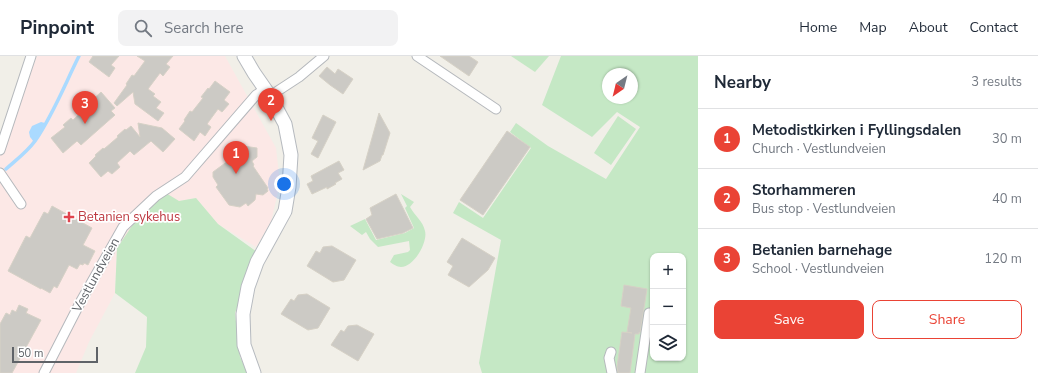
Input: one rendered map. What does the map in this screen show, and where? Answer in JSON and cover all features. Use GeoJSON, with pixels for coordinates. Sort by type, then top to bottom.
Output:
{"type":"FeatureCollection","features":[{"type":"Feature","properties":{"kind":"main road"},"geometry":{"type":"LineString","coordinates":[[244,56],[285,124],[291,155],[289,187],[285,211],[257,262],[248,287],[243,314],[244,345],[254,373]]}},
{"type":"Feature","properties":{"kind":"street"},"geometry":{"type":"LineString","coordinates":[[0,150],[31,56]]}},
{"type":"Feature","properties":{"kind":"street","name":"Vestlundveien"},"geometry":{"type":"LineString","coordinates":[[44,373],[81,302],[123,227],[156,196],[185,177],[256,95],[267,93],[299,77],[324,56]]}},
{"type":"Feature","properties":{"kind":"street"},"geometry":{"type":"LineString","coordinates":[[417,56],[496,109]]}},
{"type":"Feature","properties":{"kind":"street"},"geometry":{"type":"LineString","coordinates":[[0,173],[21,204]]}},
{"type":"Feature","properties":{"kind":"street"},"geometry":{"type":"LineString","coordinates":[[640,373],[649,313]]}},
{"type":"Feature","properties":{"kind":"street"},"geometry":{"type":"LineString","coordinates":[[610,352],[609,358],[612,373]]}},
{"type":"Feature","properties":{"kind":"shaded area","name":"Betanien sykehus"},"geometry":{"type":"Polygon","coordinates":[[[37,56],[225,56],[276,148],[280,183],[271,222],[256,247],[218,224],[196,198],[179,201],[117,248],[115,293],[89,342],[76,373],[0,373],[0,155],[37,56]]]}},
{"type":"Feature","properties":{"kind":"green space"},"geometry":{"type":"Polygon","coordinates":[[[511,56],[549,56],[535,72],[511,56]]]}},
{"type":"Feature","properties":{"kind":"green space"},"geometry":{"type":"Polygon","coordinates":[[[561,56],[698,56],[698,373],[482,373],[479,363],[501,240],[453,213],[459,202],[483,218],[531,148],[510,132],[516,123],[548,146],[606,179],[640,127],[617,112],[592,137],[542,105],[561,56]]]}},
{"type":"Feature","properties":{"kind":"green space"},"geometry":{"type":"Polygon","coordinates":[[[618,116],[636,129],[611,165],[594,153],[618,116]]]}},
{"type":"Feature","properties":{"kind":"green space"},"geometry":{"type":"Polygon","coordinates":[[[161,190],[179,201],[196,198],[218,224],[257,252],[235,313],[240,357],[248,373],[135,373],[146,347],[147,317],[115,293],[117,248],[144,208],[161,190]]]}},
{"type":"Feature","properties":{"kind":"green space"},"geometry":{"type":"Polygon","coordinates":[[[401,194],[414,202],[410,207],[423,224],[425,236],[422,247],[415,259],[406,266],[401,267],[390,262],[394,255],[408,252],[410,250],[409,241],[378,247],[370,239],[366,232],[362,235],[350,226],[365,219],[376,240],[405,233],[414,228],[405,208],[407,206],[401,194]]]}},
{"type":"Feature","properties":{"kind":"water"},"geometry":{"type":"Polygon","coordinates":[[[41,122],[45,123],[34,142],[30,137],[29,132],[32,126],[41,122]]]}},
{"type":"Feature","properties":{"kind":"building"},"geometry":{"type":"Polygon","coordinates":[[[93,56],[119,56],[111,65],[115,68],[109,77],[89,62],[93,56]]]}},
{"type":"Feature","properties":{"kind":"building"},"geometry":{"type":"Polygon","coordinates":[[[137,56],[173,56],[166,64],[170,67],[163,76],[160,73],[148,89],[155,94],[153,96],[161,102],[156,108],[164,113],[158,121],[135,104],[133,92],[117,106],[114,103],[127,85],[126,84],[132,75],[134,76],[145,61],[137,56]]]}},
{"type":"Feature","properties":{"kind":"building"},"geometry":{"type":"Polygon","coordinates":[[[440,56],[469,56],[478,62],[469,76],[440,56]]]}},
{"type":"Feature","properties":{"kind":"building"},"geometry":{"type":"Polygon","coordinates":[[[327,67],[335,74],[338,69],[353,79],[343,94],[319,76],[327,67]]]}},
{"type":"Feature","properties":{"kind":"building"},"geometry":{"type":"Polygon","coordinates":[[[215,81],[230,92],[224,100],[229,104],[222,112],[218,109],[207,124],[211,127],[205,136],[200,132],[194,141],[179,129],[190,111],[192,112],[203,98],[201,97],[215,81]]]}},
{"type":"Feature","properties":{"kind":"building"},"geometry":{"type":"Polygon","coordinates":[[[101,92],[115,108],[111,111],[115,115],[81,145],[77,141],[63,153],[51,138],[65,127],[63,125],[71,118],[73,120],[101,92]]]}},
{"type":"Feature","properties":{"kind":"building"},"geometry":{"type":"Polygon","coordinates":[[[379,113],[390,133],[380,161],[363,170],[379,113]]]}},
{"type":"Feature","properties":{"kind":"building"},"geometry":{"type":"Polygon","coordinates":[[[323,115],[336,122],[318,158],[311,154],[318,141],[312,138],[323,115]]]}},
{"type":"Feature","properties":{"kind":"building"},"geometry":{"type":"Polygon","coordinates":[[[138,123],[162,128],[175,139],[163,152],[151,141],[134,155],[130,151],[117,163],[120,167],[112,174],[108,171],[101,177],[89,163],[96,156],[95,155],[118,137],[117,136],[125,129],[126,130],[131,126],[140,137],[138,123]]]}},
{"type":"Feature","properties":{"kind":"building"},"geometry":{"type":"Polygon","coordinates":[[[507,131],[530,147],[483,215],[460,200],[507,131]]]}},
{"type":"Feature","properties":{"kind":"building"},"geometry":{"type":"Polygon","coordinates":[[[243,146],[257,148],[257,157],[252,161],[253,166],[268,188],[268,191],[263,195],[256,194],[255,200],[248,206],[246,203],[240,207],[229,205],[216,187],[218,185],[213,177],[213,172],[232,158],[233,154],[243,146]]]}},
{"type":"Feature","properties":{"kind":"building"},"geometry":{"type":"Polygon","coordinates":[[[339,161],[344,170],[338,173],[342,179],[327,189],[327,187],[312,194],[307,184],[313,181],[311,176],[339,161]]]}},
{"type":"Feature","properties":{"kind":"building"},"geometry":{"type":"Polygon","coordinates":[[[396,194],[413,228],[403,233],[377,239],[366,219],[372,215],[370,208],[396,194]]]}},
{"type":"Feature","properties":{"kind":"building"},"geometry":{"type":"Polygon","coordinates":[[[52,206],[92,228],[83,245],[95,251],[88,265],[84,263],[83,265],[80,264],[77,269],[69,265],[57,288],[54,286],[50,293],[8,271],[26,236],[30,238],[44,212],[48,214],[52,206]]]}},
{"type":"Feature","properties":{"kind":"building"},"geometry":{"type":"Polygon","coordinates":[[[462,238],[495,258],[488,270],[469,287],[448,275],[453,266],[447,262],[462,238]]]}},
{"type":"Feature","properties":{"kind":"building"},"geometry":{"type":"Polygon","coordinates":[[[332,246],[356,260],[344,280],[333,282],[307,266],[316,251],[320,253],[323,247],[332,246]]]}},
{"type":"Feature","properties":{"kind":"building"},"geometry":{"type":"Polygon","coordinates":[[[624,285],[647,289],[640,333],[635,334],[630,373],[618,373],[617,367],[622,332],[632,333],[627,332],[631,308],[621,306],[624,285]]]}},
{"type":"Feature","properties":{"kind":"building"},"geometry":{"type":"Polygon","coordinates":[[[307,294],[330,308],[318,328],[308,330],[281,314],[291,299],[294,301],[298,295],[307,294]]]}},
{"type":"Feature","properties":{"kind":"building"},"geometry":{"type":"Polygon","coordinates":[[[19,305],[28,309],[26,313],[41,320],[12,373],[0,373],[0,324],[6,313],[10,315],[12,310],[16,312],[19,305]]]}},
{"type":"Feature","properties":{"kind":"building"},"geometry":{"type":"Polygon","coordinates":[[[357,325],[374,334],[358,361],[331,345],[341,330],[344,332],[348,326],[357,325]]]}},
{"type":"Feature","properties":{"kind":"waterway"},"geometry":{"type":"LineString","coordinates":[[6,169],[35,141],[53,110],[79,56]]}},
{"type":"Feature","properties":{"kind":"place","name":"Storhammeren"},"geometry":{"type":"Point","coordinates":[271,121]}},
{"type":"Feature","properties":{"kind":"place","name":"Betanien barnehage"},"geometry":{"type":"Point","coordinates":[85,124]}},
{"type":"Feature","properties":{"kind":"place","name":"Metodistkirken i Fyllingsdalen"},"geometry":{"type":"Point","coordinates":[236,174]}},
{"type":"Feature","properties":{"kind":"place","name":"Betanien sykehus"},"geometry":{"type":"Point","coordinates":[69,217]}}]}
